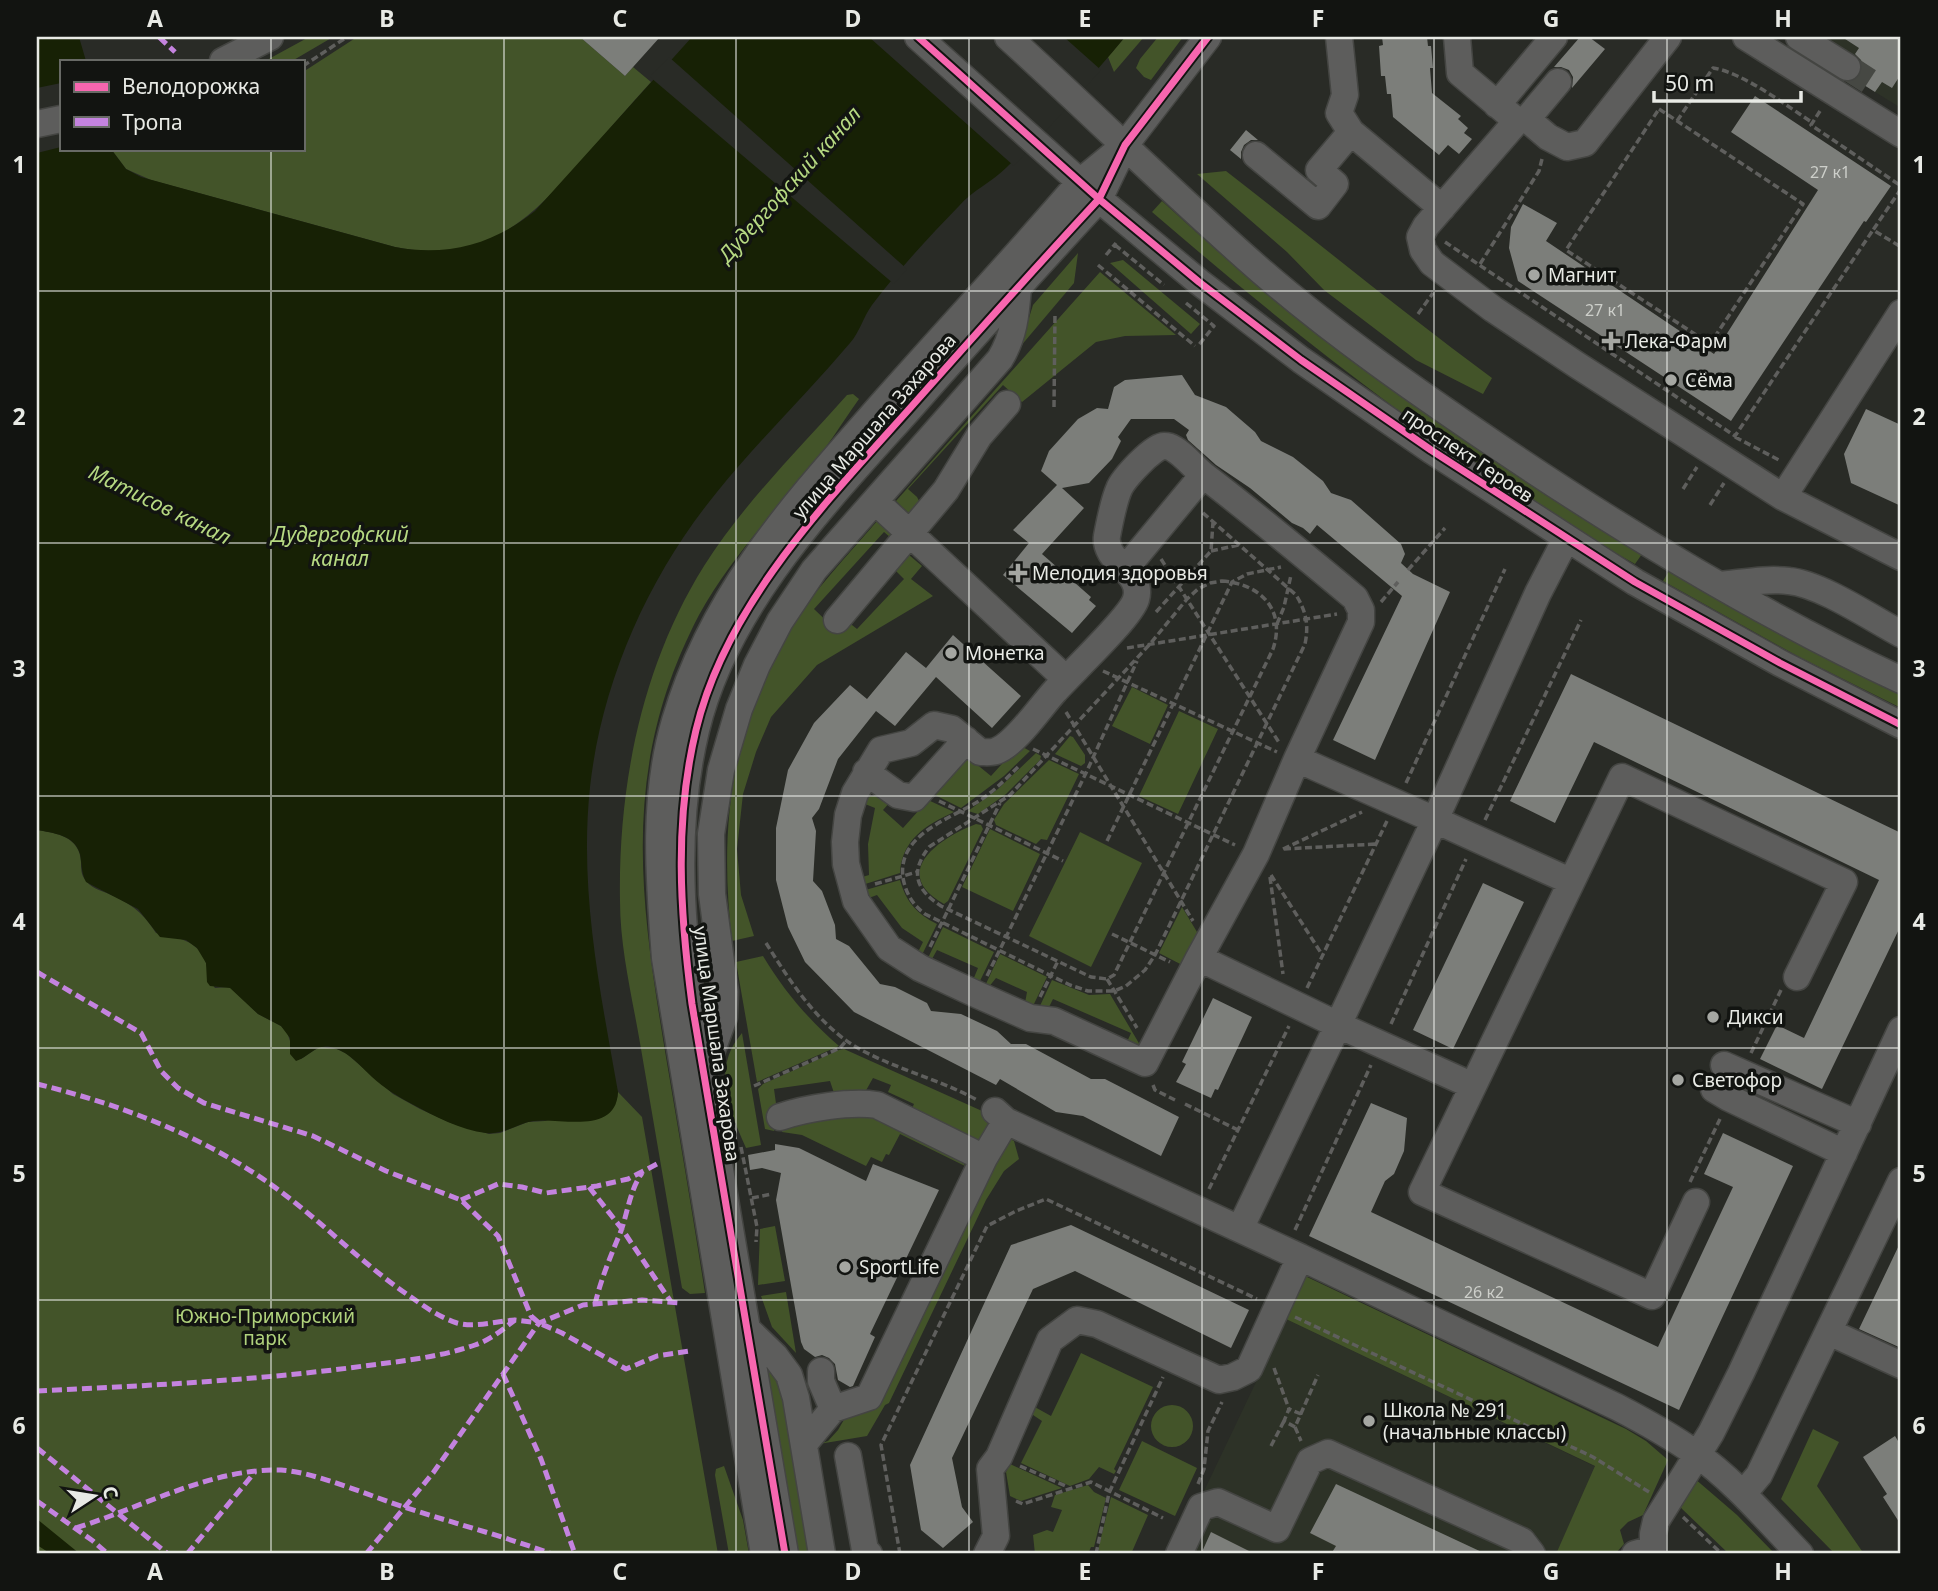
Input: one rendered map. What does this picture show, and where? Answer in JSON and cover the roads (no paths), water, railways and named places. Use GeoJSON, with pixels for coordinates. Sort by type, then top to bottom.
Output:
{"type":"FeatureCollection","features":[{"type":"Feature","properties":{"kind":"street"},"geometry":{"type":"LineString","coordinates":[[225,60],[270,37]]}},
{"type":"Feature","properties":{"kind":"street","name":"проспект Героев"},"geometry":{"type":"LineString","coordinates":[[918,37],[1052,159],[1199,282],[1301,360],[1566,539],[1635,582],[1780,663],[1901,725]]}},
{"type":"Feature","properties":{"kind":"street","name":"проспект Героев"},"geometry":{"type":"LineString","coordinates":[[1008,37],[1262,271],[1404,382],[1576,498],[1719,585],[1833,647],[1901,680]]}},
{"type":"Feature","properties":{"kind":"street","name":"улица Маршала Захарова"},"geometry":{"type":"LineString","coordinates":[[785,1554],[685,955],[680,865],[683,800],[696,729],[716,670],[749,607],[808,525],[1018,287],[1089,190],[1208,37]]}},
{"type":"Feature","properties":{"kind":"street"},"geometry":{"type":"LineString","coordinates":[[1339,37],[1345,95],[1339,113],[1351,132],[1442,208]]}},
{"type":"Feature","properties":{"kind":"street"},"geometry":{"type":"LineString","coordinates":[[1457,37],[1460,74],[1525,121],[1567,147],[1586,143],[1668,37]]}},
{"type":"Feature","properties":{"kind":"street"},"geometry":{"type":"LineString","coordinates":[[1525,121],[1554,37]]}},
{"type":"Feature","properties":{"kind":"street"},"geometry":{"type":"LineString","coordinates":[[1746,37],[1901,134]]}},
{"type":"Feature","properties":{"kind":"street"},"geometry":{"type":"LineString","coordinates":[[1799,37],[1847,67]]}},
{"type":"Feature","properties":{"kind":"street"},"geometry":{"type":"LineString","coordinates":[[1562,85],[1442,208],[1420,237],[1423,250],[1432,263],[1503,316],[1783,497],[1901,557]]}},
{"type":"Feature","properties":{"kind":"street"},"geometry":{"type":"LineString","coordinates":[[37,124],[60,118]]}},
{"type":"Feature","properties":{"kind":"street"},"geometry":{"type":"LineString","coordinates":[[1256,155],[1318,205],[1335,184],[1319,170],[1351,132]]}},
{"type":"Feature","properties":{"kind":"street","name":"улица Маршала Захарова"},"geometry":{"type":"LineString","coordinates":[[764,1554],[665,958],[658,866],[660,810],[674,723],[695,662],[730,594],[759,551],[839,452],[1089,190]]}},
{"type":"Feature","properties":{"kind":"street"},"geometry":{"type":"LineString","coordinates":[[704,1074],[724,1017],[725,992],[712,894],[711,834],[721,769],[739,709],[757,664],[780,621],[814,570],[999,359],[1015,327],[1018,287]]}},
{"type":"Feature","properties":{"kind":"street"},"geometry":{"type":"LineString","coordinates":[[1783,497],[1901,313]]}},
{"type":"Feature","properties":{"kind":"street"},"geometry":{"type":"LineString","coordinates":[[837,620],[946,490],[979,436],[1007,404]]}},
{"type":"Feature","properties":{"kind":"street"},"geometry":{"type":"LineString","coordinates":[[1167,446],[1175,449],[1203,475],[1247,507],[1355,598],[1361,610],[1361,622],[1293,758],[1256,854],[1145,1063],[1054,1020],[1030,1018],[978,995],[920,968],[889,948],[856,901],[846,864],[845,842],[848,815],[866,772],[881,750],[911,743],[934,725],[952,729],[980,752],[1025,749],[1077,686],[1135,603],[1135,584],[1126,568],[1110,554],[1106,545],[1119,487],[1150,453],[1158,447],[1167,446]]}},
{"type":"Feature","properties":{"kind":"street"},"geometry":{"type":"LineString","coordinates":[[1126,568],[1203,475]]}},
{"type":"Feature","properties":{"kind":"street"},"geometry":{"type":"LineString","coordinates":[[875,501],[1077,686]]}},
{"type":"Feature","properties":{"kind":"street"},"geometry":{"type":"LineString","coordinates":[[1240,1229],[1435,820],[1538,593],[1566,539]]}},
{"type":"Feature","properties":{"kind":"street"},"geometry":{"type":"LineString","coordinates":[[1719,585],[1782,580],[1810,585],[1901,634]]}},
{"type":"Feature","properties":{"kind":"street"},"geometry":{"type":"LineString","coordinates":[[866,772],[898,795],[914,798],[966,740]]}},
{"type":"Feature","properties":{"kind":"street"},"geometry":{"type":"LineString","coordinates":[[1293,758],[1570,881]]}},
{"type":"Feature","properties":{"kind":"street"},"geometry":{"type":"LineString","coordinates":[[1696,1202],[1652,1296],[1422,1192],[1471,1085],[1622,777],[1844,882],[1797,977]]}},
{"type":"Feature","properties":{"kind":"street"},"geometry":{"type":"LineString","coordinates":[[1199,957],[1338,1025],[1471,1085]]}},
{"type":"Feature","properties":{"kind":"street"},"geometry":{"type":"LineString","coordinates":[[1652,1553],[1656,1521],[1698,1455],[1741,1373],[1901,1030]]}},
{"type":"Feature","properties":{"kind":"street"},"geometry":{"type":"LineString","coordinates":[[1844,1153],[1728,1081],[1858,1124]]}},
{"type":"Feature","properties":{"kind":"street"},"geometry":{"type":"LineString","coordinates":[[780,1117],[844,1105],[877,1105],[984,1158]]}},
{"type":"Feature","properties":{"kind":"street"},"geometry":{"type":"LineString","coordinates":[[804,1444],[833,1409],[869,1397],[984,1158],[1001,1116],[1617,1407],[1698,1455],[1743,1494],[1800,1554]]}},
{"type":"Feature","properties":{"kind":"street"},"geometry":{"type":"LineString","coordinates":[[1743,1494],[1759,1475],[1901,1181]]}},
{"type":"Feature","properties":{"kind":"street"},"geometry":{"type":"LineString","coordinates":[[987,1554],[996,1536],[990,1469],[999,1457],[1050,1340],[1077,1320],[1097,1324],[1219,1380],[1233,1377],[1249,1369],[1277,1309],[1293,1254]]}},
{"type":"Feature","properties":{"kind":"street"},"geometry":{"type":"LineString","coordinates":[[746,1328],[775,1356],[789,1375],[804,1444],[822,1554]]}},
{"type":"Feature","properties":{"kind":"street"},"geometry":{"type":"LineString","coordinates":[[1829,1332],[1901,1365]]}},
{"type":"Feature","properties":{"kind":"street"},"geometry":{"type":"LineString","coordinates":[[821,1371],[821,1381],[833,1409]]}},
{"type":"Feature","properties":{"kind":"street"},"geometry":{"type":"LineString","coordinates":[[1179,1554],[1201,1507],[1218,1502],[1277,1529],[1310,1461],[1328,1453],[1522,1541],[1532,1554]]}},
{"type":"Feature","properties":{"kind":"street"},"geometry":{"type":"LineString","coordinates":[[848,1456],[865,1550],[869,1554]]}},
{"type":"Feature","properties":{"kind":"water","name":"Дудергофский канал"},"geometry":{"type":"Polygon","coordinates":[[[37,37],[79,37],[86,60],[60,60],[60,150],[112,150],[126,169],[141,177],[395,247],[433,250],[451,249],[486,240],[535,211],[692,37],[1125,37],[1038,136],[1001,172],[964,200],[903,266],[872,305],[850,343],[749,454],[693,524],[670,558],[632,630],[605,707],[596,747],[587,826],[593,940],[618,1092],[615,1106],[608,1115],[585,1122],[533,1121],[499,1132],[486,1133],[448,1122],[401,1098],[381,1085],[340,1050],[318,1048],[296,1061],[290,1054],[290,1038],[281,1026],[258,1014],[230,988],[210,986],[207,982],[206,963],[197,948],[186,940],[160,937],[138,909],[86,882],[80,854],[73,843],[63,836],[37,830],[37,37]]]}},
{"type":"Feature","properties":{"kind":"water"},"geometry":{"type":"Polygon","coordinates":[[[37,1519],[80,1554],[51,1554],[37,1545],[37,1519]]]}},
{"type":"Feature","properties":{"kind":"tunnel"},"geometry":{"type":"LineString","coordinates":[[1847,67],[1878,87]]}},
{"type":"Feature","properties":{"kind":"place","name":"Магнит"},"geometry":{"type":"Point","coordinates":[1534,275]}},
{"type":"Feature","properties":{"kind":"place","name":"Лека-Фарм"},"geometry":{"type":"Point","coordinates":[1611,341]}},
{"type":"Feature","properties":{"kind":"place","name":"Сёма"},"geometry":{"type":"Point","coordinates":[1671,380]}},
{"type":"Feature","properties":{"kind":"place","name":"Мелодия здоровья"},"geometry":{"type":"Point","coordinates":[1018,573]}},
{"type":"Feature","properties":{"kind":"place","name":"Монетка"},"geometry":{"type":"Point","coordinates":[951,653]}},
{"type":"Feature","properties":{"kind":"place","name":"Дикси"},"geometry":{"type":"Point","coordinates":[1713,1017]}},
{"type":"Feature","properties":{"kind":"place","name":"Светофор"},"geometry":{"type":"Point","coordinates":[1678,1080]}},
{"type":"Feature","properties":{"kind":"place","name":"SportLife"},"geometry":{"type":"Point","coordinates":[845,1267]}},
{"type":"Feature","properties":{"kind":"place","name":"Школа № 291 (начальные классы)"},"geometry":{"type":"Point","coordinates":[1369,1421]}},
{"type":"Feature","properties":{"kind":"water label","name":"Матисов канал"},"geometry":{"type":"Point","coordinates":[160,504]}},
{"type":"Feature","properties":{"kind":"park label","name":"Южно-Приморский парк"},"geometry":{"type":"Point","coordinates":[265,1327]}}]}
